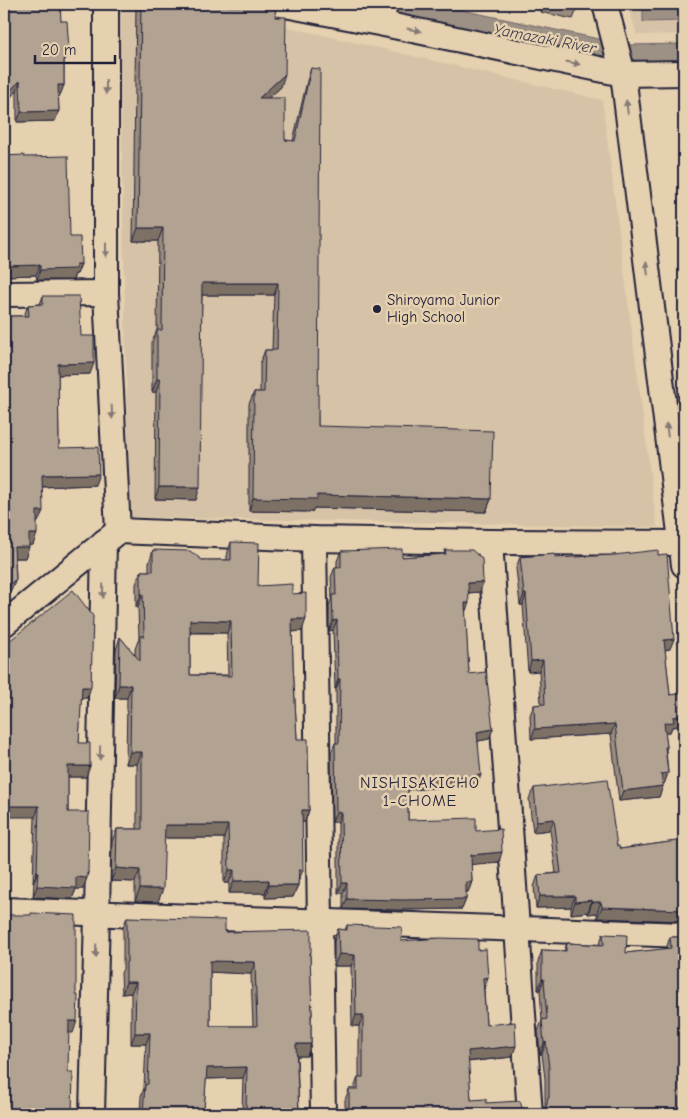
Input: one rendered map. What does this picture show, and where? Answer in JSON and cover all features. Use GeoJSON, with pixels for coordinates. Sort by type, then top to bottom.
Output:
{"type":"FeatureCollection","features":[{"type":"Feature","properties":{"kind":"street"},"geometry":{"type":"LineString","coordinates":[[92,1114],[97,914],[111,536],[106,293],[106,4]]}},
{"type":"Feature","properties":{"kind":"street"},"geometry":{"type":"LineString","coordinates":[[280,4],[384,16],[623,73],[684,73]]}},
{"type":"Feature","properties":{"kind":"street"},"geometry":{"type":"LineString","coordinates":[[4,624],[111,536],[490,542],[683,550],[623,73],[605,4]]}},
{"type":"Feature","properties":{"kind":"street"},"geometry":{"type":"LineString","coordinates":[[4,294],[106,293]]}},
{"type":"Feature","properties":{"kind":"street"},"geometry":{"type":"LineString","coordinates":[[314,538],[323,1114]]}},
{"type":"Feature","properties":{"kind":"street"},"geometry":{"type":"LineString","coordinates":[[490,542],[530,1114]]}},
{"type":"Feature","properties":{"kind":"street"},"geometry":{"type":"LineString","coordinates":[[4,910],[684,935]]}},
{"type":"Feature","properties":{"kind":"shaded area","name":"Shiroyama Junior High School"},"geometry":{"type":"Polygon","coordinates":[[[119,4],[189,4],[602,100],[657,527],[129,517],[119,4]]]}},
{"type":"Feature","properties":{"kind":"shaded area"},"geometry":{"type":"Polygon","coordinates":[[[628,4],[684,4],[684,34],[637,35],[628,4]]]}},
{"type":"Feature","properties":{"kind":"water","name":"Yamazaki River"},"geometry":{"type":"Polygon","coordinates":[[[330,4],[433,4],[627,45],[684,44],[684,64],[634,66],[330,4]]]}},
{"type":"Feature","properties":{"kind":"water"},"geometry":{"type":"Polygon","coordinates":[[[643,4],[684,4],[684,21],[643,22],[643,4]]]}},
{"type":"Feature","properties":{"kind":"building"},"geometry":{"type":"Polygon","coordinates":[[[4,4],[60,4],[61,21],[67,21],[69,50],[64,50],[64,85],[58,85],[59,111],[21,112],[20,81],[4,96],[4,4]]]}},
{"type":"Feature","properties":{"kind":"building"},"geometry":{"type":"Polygon","coordinates":[[[141,4],[276,6],[275,17],[286,17],[285,74],[259,98],[285,98],[285,140],[295,141],[311,68],[320,69],[318,426],[493,431],[491,499],[317,495],[317,499],[253,498],[254,392],[264,392],[265,350],[277,350],[278,283],[202,283],[200,487],[159,487],[160,379],[157,379],[157,330],[162,330],[163,228],[138,228],[141,4]]]}},
{"type":"Feature","properties":{"kind":"building"},"geometry":{"type":"Polygon","coordinates":[[[562,4],[579,4],[578,7],[562,4]]]}},
{"type":"Feature","properties":{"kind":"building"},"geometry":{"type":"Polygon","coordinates":[[[24,155],[24,157],[68,156],[70,237],[80,237],[81,264],[76,264],[76,269],[40,270],[40,265],[4,266],[4,156],[24,155]]]}},
{"type":"Feature","properties":{"kind":"building"},"geometry":{"type":"Polygon","coordinates":[[[43,296],[79,296],[81,336],[94,336],[94,363],[58,364],[59,448],[98,447],[99,474],[42,475],[43,511],[37,511],[37,534],[29,534],[29,547],[14,547],[16,579],[4,589],[4,316],[29,316],[28,305],[43,304],[43,296]]]}},
{"type":"Feature","properties":{"kind":"building"},"geometry":{"type":"Polygon","coordinates":[[[231,542],[259,543],[258,586],[292,584],[292,594],[306,593],[306,619],[292,619],[297,739],[308,739],[309,810],[302,810],[303,870],[299,870],[298,885],[269,885],[269,880],[234,881],[234,870],[229,870],[228,825],[165,825],[163,889],[140,889],[140,870],[116,868],[117,829],[142,829],[142,752],[130,752],[131,685],[119,685],[120,637],[140,661],[140,636],[144,636],[141,571],[153,571],[153,550],[190,551],[202,560],[231,560],[231,542]],[[190,620],[190,675],[232,676],[231,621],[190,620]]]}},
{"type":"Feature","properties":{"kind":"building"},"geometry":{"type":"Polygon","coordinates":[[[402,549],[402,557],[446,554],[445,550],[472,550],[482,559],[483,582],[468,583],[469,603],[465,603],[469,674],[486,672],[493,729],[477,732],[481,775],[408,780],[408,820],[476,818],[476,831],[501,829],[502,852],[471,855],[472,882],[466,882],[466,899],[347,899],[347,883],[342,883],[341,812],[336,812],[335,743],[339,743],[340,679],[338,679],[337,620],[333,621],[332,595],[336,595],[335,567],[341,567],[341,551],[402,549]]]}},
{"type":"Feature","properties":{"kind":"building"},"geometry":{"type":"Polygon","coordinates":[[[658,550],[658,555],[667,554],[674,639],[664,640],[670,695],[684,693],[684,715],[673,717],[674,722],[664,723],[668,773],[661,774],[663,786],[623,791],[615,724],[535,729],[534,705],[545,704],[543,660],[531,661],[526,594],[524,594],[520,557],[555,554],[555,558],[614,555],[658,550]]]}},
{"type":"Feature","properties":{"kind":"building"},"geometry":{"type":"Polygon","coordinates":[[[73,590],[93,616],[91,687],[82,687],[79,743],[90,743],[90,766],[68,766],[68,812],[89,812],[88,873],[87,878],[76,877],[76,888],[37,886],[39,806],[4,806],[4,651],[10,645],[8,642],[73,590]]]}},
{"type":"Feature","properties":{"kind":"building"},"geometry":{"type":"Polygon","coordinates":[[[607,779],[617,846],[620,849],[684,840],[684,910],[602,907],[601,902],[592,902],[592,900],[575,902],[575,896],[540,896],[538,875],[561,873],[554,819],[537,821],[534,788],[607,779]]]}},
{"type":"Feature","properties":{"kind":"building"},"geometry":{"type":"Polygon","coordinates":[[[31,913],[76,915],[77,1021],[69,1021],[68,1072],[73,1072],[72,1114],[4,1114],[4,915],[31,915],[31,913]]]}},
{"type":"Feature","properties":{"kind":"building"},"geometry":{"type":"Polygon","coordinates":[[[127,917],[225,920],[225,932],[311,930],[311,1044],[296,1044],[299,1114],[143,1114],[145,1085],[148,1084],[150,1033],[135,1033],[136,982],[126,982],[127,917]],[[210,961],[210,1026],[257,1026],[255,962],[210,961]],[[247,1067],[207,1068],[204,1110],[246,1109],[247,1067]]]}},
{"type":"Feature","properties":{"kind":"building"},"geometry":{"type":"Polygon","coordinates":[[[347,925],[402,927],[401,941],[440,938],[478,939],[478,950],[486,949],[488,977],[483,978],[486,1025],[515,1022],[516,1046],[468,1051],[471,1100],[486,1099],[486,1103],[520,1101],[523,1111],[527,1114],[359,1114],[359,1109],[349,1109],[349,1089],[358,1089],[358,1077],[363,1077],[363,1015],[356,1015],[355,955],[339,954],[338,929],[347,930],[347,925]]]}},
{"type":"Feature","properties":{"kind":"building"},"geometry":{"type":"Polygon","coordinates":[[[603,934],[627,935],[626,953],[671,948],[670,937],[684,937],[684,1114],[541,1114],[546,1109],[549,1098],[549,1068],[542,1020],[547,1019],[544,979],[542,979],[542,950],[566,951],[567,943],[604,945],[603,934]]]}},
{"type":"Feature","properties":{"kind":"place","name":"Shiroyama Junior High School"},"geometry":{"type":"Point","coordinates":[377,309]}},
{"type":"Feature","properties":{"kind":"district","name":"NISHISAKICHO 1-CHOME"},"geometry":{"type":"Point","coordinates":[420,791]}}]}
